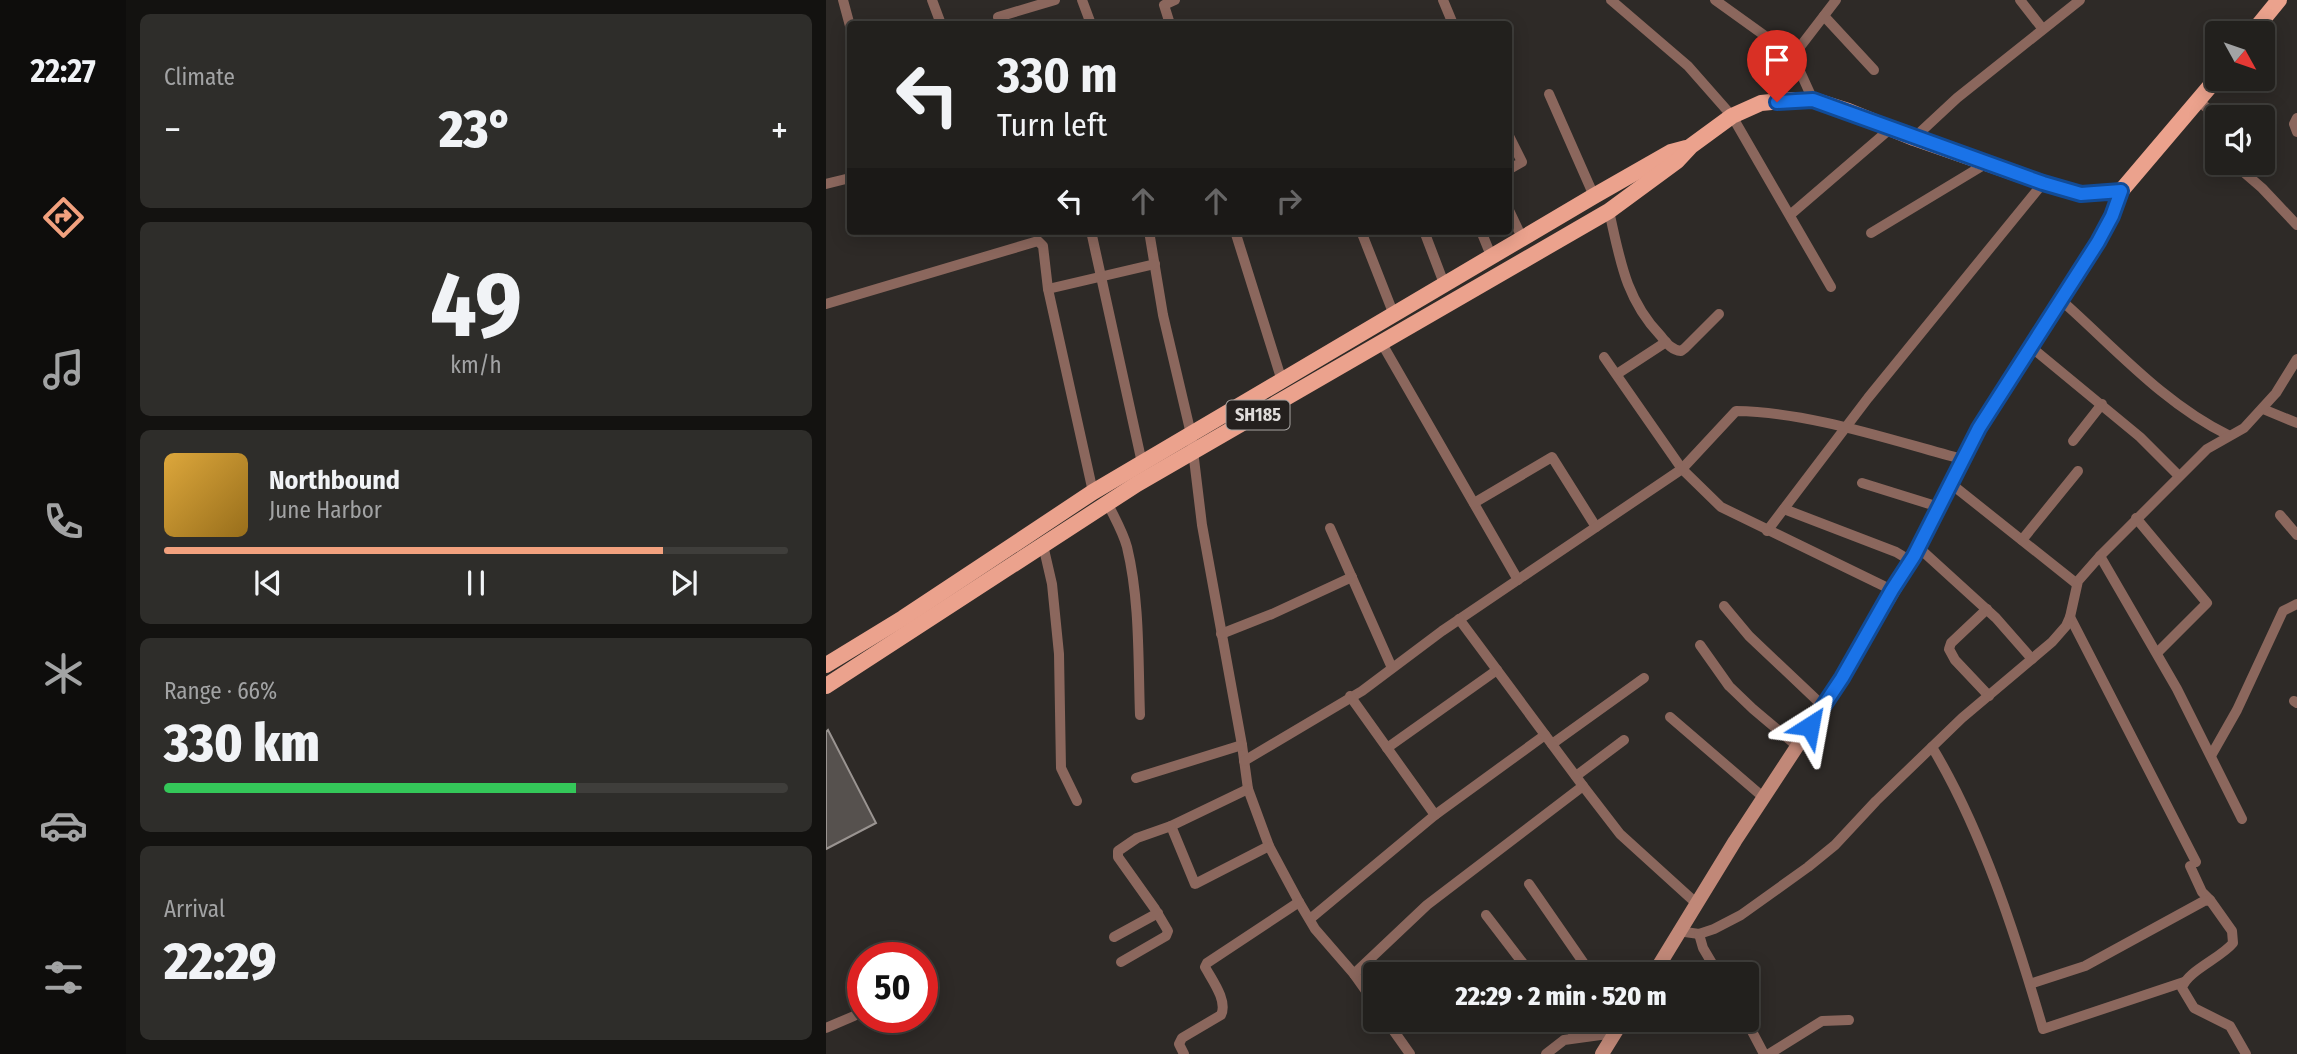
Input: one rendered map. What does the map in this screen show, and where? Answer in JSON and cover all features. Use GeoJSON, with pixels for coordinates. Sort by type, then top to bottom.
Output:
{"type":"FeatureCollection","features":[{"type":"Feature","properties":{"kind":"main road"},"geometry":{"type":"LineString","coordinates":[[2262,21],[2279,0]]}},
{"type":"Feature","properties":{"kind":"main road"},"geometry":{"type":"LineString","coordinates":[[1660,962],[1763,797],[1842,678],[1919,547],[1962,459],[1998,396],[2098,242],[2121,191],[2207,91]]}},
{"type":"Feature","properties":{"kind":"main road","name":"SH185"},"geometry":{"type":"LineString","coordinates":[[826,686],[1107,502],[1609,211],[1677,161],[1691,146],[1731,116],[1761,103],[1813,100],[2043,183],[2081,194],[2121,191]]}},
{"type":"Feature","properties":{"kind":"main road","name":"SH185"},"geometry":{"type":"LineString","coordinates":[[826,665],[1093,492],[1594,196],[1671,152],[1691,146]]}},
{"type":"Feature","properties":{"kind":"main road"},"geometry":{"type":"LineString","coordinates":[[1602,1054],[1615,1032]]}},
{"type":"Feature","properties":{"kind":"street"},"geometry":{"type":"LineString","coordinates":[[843,0],[849,21]]}},
{"type":"Feature","properties":{"kind":"street"},"geometry":{"type":"LineString","coordinates":[[932,0],[940,21]]}},
{"type":"Feature","properties":{"kind":"street"},"geometry":{"type":"LineString","coordinates":[[998,17],[1055,0]]}},
{"type":"Feature","properties":{"kind":"street"},"geometry":{"type":"LineString","coordinates":[[1082,0],[1090,21]]}},
{"type":"Feature","properties":{"kind":"street"},"geometry":{"type":"LineString","coordinates":[[1169,21],[1163,2],[1175,0]]}},
{"type":"Feature","properties":{"kind":"street"},"geometry":{"type":"LineString","coordinates":[[1443,0],[1452,21]]}},
{"type":"Feature","properties":{"kind":"street"},"geometry":{"type":"LineString","coordinates":[[1611,0],[1688,66],[1731,116],[1831,287]]}},
{"type":"Feature","properties":{"kind":"street"},"geometry":{"type":"LineString","coordinates":[[1715,0],[1793,56],[1813,100]]}},
{"type":"Feature","properties":{"kind":"street"},"geometry":{"type":"LineString","coordinates":[[1793,56],[1836,0]]}},
{"type":"Feature","properties":{"kind":"street"},"geometry":{"type":"LineString","coordinates":[[2020,0],[2042,29]]}},
{"type":"Feature","properties":{"kind":"street"},"geometry":{"type":"LineString","coordinates":[[1914,138],[1957,98],[2080,0]]}},
{"type":"Feature","properties":{"kind":"street"},"geometry":{"type":"LineString","coordinates":[[1824,16],[1874,70]]}},
{"type":"Feature","properties":{"kind":"street"},"geometry":{"type":"LineString","coordinates":[[1549,94],[1594,196]]}},
{"type":"Feature","properties":{"kind":"street"},"geometry":{"type":"LineString","coordinates":[[2199,101],[2205,106]]}},
{"type":"Feature","properties":{"kind":"street"},"geometry":{"type":"LineString","coordinates":[[2297,118],[2294,124],[2297,132]]}},
{"type":"Feature","properties":{"kind":"street"},"geometry":{"type":"LineString","coordinates":[[1790,215],[1890,129]]}},
{"type":"Feature","properties":{"kind":"street"},"geometry":{"type":"LineString","coordinates":[[1512,142],[1522,162],[1512,168]]}},
{"type":"Feature","properties":{"kind":"street"},"geometry":{"type":"LineString","coordinates":[[1871,233],[1987,163]]}},
{"type":"Feature","properties":{"kind":"street"},"geometry":{"type":"LineString","coordinates":[[2247,175],[2297,225]]}},
{"type":"Feature","properties":{"kind":"street"},"geometry":{"type":"LineString","coordinates":[[826,184],[847,179]]}},
{"type":"Feature","properties":{"kind":"street"},"geometry":{"type":"LineString","coordinates":[[1767,531],[1845,428],[2043,183]]}},
{"type":"Feature","properties":{"kind":"street"},"geometry":{"type":"LineString","coordinates":[[1609,211],[1625,281],[1634,299],[1672,349],[1681,351],[1719,314]]}},
{"type":"Feature","properties":{"kind":"street"},"geometry":{"type":"LineString","coordinates":[[1512,217],[1522,240]]}},
{"type":"Feature","properties":{"kind":"street"},"geometry":{"type":"LineString","coordinates":[[1092,235],[1142,463]]}},
{"type":"Feature","properties":{"kind":"street"},"geometry":{"type":"LineString","coordinates":[[1150,235],[1163,315],[1191,434],[1202,525],[1248,789],[1269,846],[1299,902],[1315,929],[1363,987]]}},
{"type":"Feature","properties":{"kind":"street"},"geometry":{"type":"LineString","coordinates":[[1236,235],[1282,381]]}},
{"type":"Feature","properties":{"kind":"street"},"geometry":{"type":"LineString","coordinates":[[1363,235],[1394,315]]}},
{"type":"Feature","properties":{"kind":"street"},"geometry":{"type":"LineString","coordinates":[[1426,235],[1445,286]]}},
{"type":"Feature","properties":{"kind":"street"},"geometry":{"type":"LineString","coordinates":[[1483,235],[1492,258]]}},
{"type":"Feature","properties":{"kind":"street"},"geometry":{"type":"LineString","coordinates":[[826,304],[1038,241],[1043,246],[1048,289],[1093,492]]}},
{"type":"Feature","properties":{"kind":"street"},"geometry":{"type":"LineString","coordinates":[[1048,289],[1155,264]]}},
{"type":"Feature","properties":{"kind":"street"},"geometry":{"type":"LineString","coordinates":[[2062,301],[2162,391],[2208,425],[2228,435]]}},
{"type":"Feature","properties":{"kind":"street"},"geometry":{"type":"LineString","coordinates":[[1381,342],[1518,580]]}},
{"type":"Feature","properties":{"kind":"street"},"geometry":{"type":"LineString","coordinates":[[1616,374],[1666,342]]}},
{"type":"Feature","properties":{"kind":"street"},"geometry":{"type":"LineString","coordinates":[[2031,347],[2140,437],[2179,476]]}},
{"type":"Feature","properties":{"kind":"street"},"geometry":{"type":"LineString","coordinates":[[1604,357],[1682,469],[1721,508],[1892,590]]}},
{"type":"Feature","properties":{"kind":"street"},"geometry":{"type":"LineString","coordinates":[[1678,931],[1699,934],[1741,915],[1835,845],[1932,747],[2066,626],[2077,584],[2099,556],[2207,449],[2244,428],[2276,393],[2297,359]]}},
{"type":"Feature","properties":{"kind":"street"},"geometry":{"type":"LineString","coordinates":[[2073,441],[2102,404]]}},
{"type":"Feature","properties":{"kind":"street"},"geometry":{"type":"LineString","coordinates":[[2263,409],[2297,423]]}},
{"type":"Feature","properties":{"kind":"street"},"geometry":{"type":"LineString","coordinates":[[1244,761],[1392,668],[1682,469],[1736,411],[1767,411],[1845,428],[1962,459]]}},
{"type":"Feature","properties":{"kind":"street"},"geometry":{"type":"LineString","coordinates":[[1474,503],[1552,457],[1596,527]]}},
{"type":"Feature","properties":{"kind":"street"},"geometry":{"type":"LineString","coordinates":[[2022,540],[2078,471]]}},
{"type":"Feature","properties":{"kind":"street"},"geometry":{"type":"LineString","coordinates":[[1862,482],[1939,507]]}},
{"type":"Feature","properties":{"kind":"street"},"geometry":{"type":"LineString","coordinates":[[1950,483],[2077,584]]}},
{"type":"Feature","properties":{"kind":"street"},"geometry":{"type":"LineString","coordinates":[[1107,502],[1126,545],[1139,642],[1140,715]]}},
{"type":"Feature","properties":{"kind":"street"},"geometry":{"type":"LineString","coordinates":[[1784,509],[1896,552],[1911,561]]}},
{"type":"Feature","properties":{"kind":"street"},"geometry":{"type":"LineString","coordinates":[[2280,515],[2297,535]]}},
{"type":"Feature","properties":{"kind":"street"},"geometry":{"type":"LineString","coordinates":[[2136,518],[2207,603],[2157,653]]}},
{"type":"Feature","properties":{"kind":"street"},"geometry":{"type":"LineString","coordinates":[[1330,528],[1392,668]]}},
{"type":"Feature","properties":{"kind":"street"},"geometry":{"type":"LineString","coordinates":[[1043,545],[1052,584],[1059,654],[1061,768],[1077,801]]}},
{"type":"Feature","properties":{"kind":"street"},"geometry":{"type":"LineString","coordinates":[[1919,547],[1987,609],[2032,659]]}},
{"type":"Feature","properties":{"kind":"street"},"geometry":{"type":"LineString","coordinates":[[2099,556],[2157,653],[2242,819]]}},
{"type":"Feature","properties":{"kind":"street"},"geometry":{"type":"LineString","coordinates":[[1222,634],[1352,578]]}},
{"type":"Feature","properties":{"kind":"street"},"geometry":{"type":"LineString","coordinates":[[2211,754],[2237,710],[2283,611],[2297,604]]}},
{"type":"Feature","properties":{"kind":"street"},"geometry":{"type":"LineString","coordinates":[[1724,606],[1749,636],[1823,706]]}},
{"type":"Feature","properties":{"kind":"street"},"geometry":{"type":"LineString","coordinates":[[1987,609],[1951,643],[1949,649],[1955,660],[1989,696]]}},
{"type":"Feature","properties":{"kind":"street"},"geometry":{"type":"LineString","coordinates":[[1932,747],[1947,772],[1973,829],[2002,903],[2043,1029],[2184,982],[2223,954],[2233,943],[2232,931],[2202,892],[2193,864],[2070,617]]}},
{"type":"Feature","properties":{"kind":"street"},"geometry":{"type":"LineString","coordinates":[[1460,619],[1620,834],[1696,903]]}},
{"type":"Feature","properties":{"kind":"street"},"geometry":{"type":"LineString","coordinates":[[1700,645],[1729,686],[1797,746]]}},
{"type":"Feature","properties":{"kind":"street"},"geometry":{"type":"LineString","coordinates":[[1387,748],[1497,670]]}},
{"type":"Feature","properties":{"kind":"street"},"geometry":{"type":"LineString","coordinates":[[1552,744],[1644,678]]}},
{"type":"Feature","properties":{"kind":"street"},"geometry":{"type":"LineString","coordinates":[[1350,696],[1435,815]]}},
{"type":"Feature","properties":{"kind":"street"},"geometry":{"type":"LineString","coordinates":[[1670,717],[1763,797]]}},
{"type":"Feature","properties":{"kind":"street"},"geometry":{"type":"LineString","coordinates":[[1310,919],[1435,815],[1545,735]]}},
{"type":"Feature","properties":{"kind":"street"},"geometry":{"type":"LineString","coordinates":[[1576,776],[1624,740]]}},
{"type":"Feature","properties":{"kind":"street"},"geometry":{"type":"LineString","coordinates":[[1136,778],[1242,745]]}},
{"type":"Feature","properties":{"kind":"street"},"geometry":{"type":"LineString","coordinates":[[1354,974],[1427,905],[1583,786]]}},
{"type":"Feature","properties":{"kind":"street"},"geometry":{"type":"LineString","coordinates":[[1121,962],[1166,936],[1166,925],[1118,857],[1118,851],[1137,838],[1171,826],[1248,789]]}},
{"type":"Feature","properties":{"kind":"street"},"geometry":{"type":"LineString","coordinates":[[1171,826],[1195,884],[1269,846]]}},
{"type":"Feature","properties":{"kind":"street"},"geometry":{"type":"LineString","coordinates":[[1529,884],[1583,962]]}},
{"type":"Feature","properties":{"kind":"street"},"geometry":{"type":"LineString","coordinates":[[2029,984],[2085,966],[2204,901],[2210,901]]}},
{"type":"Feature","properties":{"kind":"street"},"geometry":{"type":"LineString","coordinates":[[1184,1054],[1179,1044],[1182,1038],[1221,1015],[1224,1010],[1205,967],[1206,963],[1299,902]]}},
{"type":"Feature","properties":{"kind":"street"},"geometry":{"type":"LineString","coordinates":[[1114,937],[1158,913]]}},
{"type":"Feature","properties":{"kind":"street"},"geometry":{"type":"LineString","coordinates":[[1486,915],[1522,962]]}},
{"type":"Feature","properties":{"kind":"street"},"geometry":{"type":"LineString","coordinates":[[1699,934],[1712,962]]}},
{"type":"Feature","properties":{"kind":"street"},"geometry":{"type":"LineString","coordinates":[[2184,982],[2185,995],[2194,1007],[2230,1026],[2246,1054]]}},
{"type":"Feature","properties":{"kind":"street"},"geometry":{"type":"LineString","coordinates":[[826,1028],[847,1019]]}},
{"type":"Feature","properties":{"kind":"street"},"geometry":{"type":"LineString","coordinates":[[1753,1032],[1766,1054],[1822,1021],[1849,1020]]}},
{"type":"Feature","properties":{"kind":"street"},"geometry":{"type":"LineString","coordinates":[[1394,1032],[1410,1054]]}},
{"type":"Feature","properties":{"kind":"street"},"geometry":{"type":"LineString","coordinates":[[1573,1032],[1577,1038]]}},
{"type":"Feature","properties":{"kind":"street"},"geometry":{"type":"LineString","coordinates":[[1546,1054],[1564,1040],[1598,1032]]}},
{"type":"Feature","properties":{"kind":"building"},"geometry":{"type":"Polygon","coordinates":[[[828,730],[876,823],[826,849],[826,732],[828,730]]]}},
{"type":"Feature","properties":{"kind":"route"},"geometry":{"type":"LineString","coordinates":[[1777,102],[1813,100],[1914,138],[2081,194],[2121,191],[2098,242],[1998,396],[1957,467],[1914,556],[1842,678],[1810,726]]}}]}
